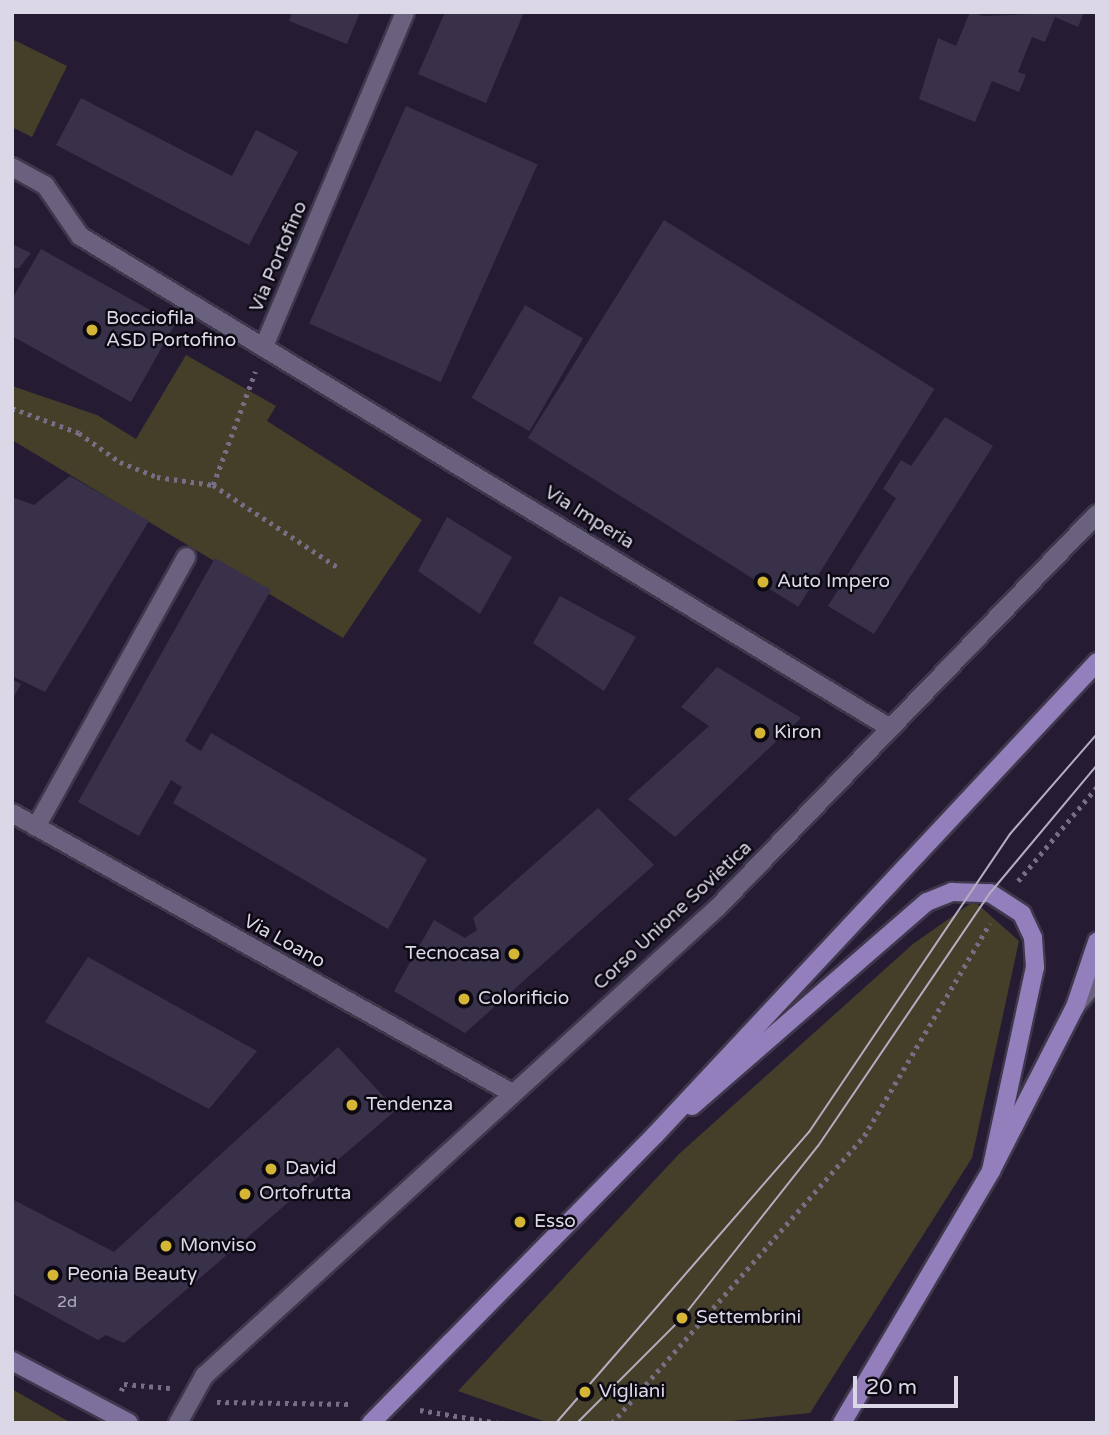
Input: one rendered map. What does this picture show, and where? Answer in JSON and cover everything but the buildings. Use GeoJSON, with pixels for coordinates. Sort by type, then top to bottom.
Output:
{"type":"FeatureCollection","features":[{"type":"Feature","properties":{"kind":"main road"},"geometry":{"type":"LineString","coordinates":[[371,1423],[393,1406],[655,1135],[1097,662]]}},
{"type":"Feature","properties":{"kind":"main road"},"geometry":{"type":"LineString","coordinates":[[655,1135],[754,1059],[927,902],[970,891],[1004,900],[1022,914],[1033,938],[1035,967],[991,1171]]}},
{"type":"Feature","properties":{"kind":"main road"},"geometry":{"type":"LineString","coordinates":[[842,1423],[991,1171],[1074,1007],[1097,942]]}},
{"type":"Feature","properties":{"kind":"main road"},"geometry":{"type":"LineString","coordinates":[[12,1360],[129,1423]]}},
{"type":"Feature","properties":{"kind":"street","name":"Via Portofino"},"geometry":{"type":"LineString","coordinates":[[12,167],[45,185],[80,236],[265,344],[405,12]]}},
{"type":"Feature","properties":{"kind":"street","name":"Via Imperia"},"geometry":{"type":"LineString","coordinates":[[265,344],[890,728]]}},
{"type":"Feature","properties":{"kind":"street","name":"Corso Unione Sovietica"},"geometry":{"type":"LineString","coordinates":[[178,1423],[195,1390],[512,1093],[718,907],[1097,514]]}},
{"type":"Feature","properties":{"kind":"street"},"geometry":{"type":"LineString","coordinates":[[36,827],[186,557]]}},
{"type":"Feature","properties":{"kind":"street","name":"Via Loano"},"geometry":{"type":"LineString","coordinates":[[12,813],[512,1093]]}},
{"type":"Feature","properties":{"kind":"street"},"geometry":{"type":"LineString","coordinates":[[1074,1007],[1097,981]]}},
{"type":"Feature","properties":{"kind":"path"},"geometry":{"type":"LineString","coordinates":[[213,485],[265,344]]}},
{"type":"Feature","properties":{"kind":"path"},"geometry":{"type":"LineString","coordinates":[[12,408],[79,433],[120,462],[157,477],[213,485],[339,568]]}},
{"type":"Feature","properties":{"kind":"path"},"geometry":{"type":"LineString","coordinates":[[612,1423],[864,1136],[1004,900],[1097,787]]}},
{"type":"Feature","properties":{"kind":"path"},"geometry":{"type":"LineString","coordinates":[[124,1384],[195,1390],[220,1403],[393,1406],[498,1423]]}},
{"type":"Feature","properties":{"kind":"shaded area"},"geometry":{"type":"Polygon","coordinates":[[[12,39],[67,66],[32,137],[12,127],[12,39]]]}},
{"type":"Feature","properties":{"kind":"shaded area"},"geometry":{"type":"Polygon","coordinates":[[[186,355],[276,406],[267,421],[422,520],[343,638],[12,440],[12,386],[97,415],[136,439],[186,355]]]}},
{"type":"Feature","properties":{"kind":"shaded area"},"geometry":{"type":"Polygon","coordinates":[[[974,901],[1019,941],[972,1158],[810,1413],[711,1423],[549,1423],[458,1391],[679,1154],[913,944],[974,901]]]}},
{"type":"Feature","properties":{"kind":"shaded area"},"geometry":{"type":"Polygon","coordinates":[[[12,1389],[71,1423],[12,1423],[12,1389]]]}},
{"type":"Feature","properties":{"kind":"tram line"},"geometry":{"type":"LineString","coordinates":[[556,1423],[809,1132],[1010,834],[1097,734]]}},
{"type":"Feature","properties":{"kind":"tram line"},"geometry":{"type":"LineString","coordinates":[[577,1423],[682,1318],[818,1146],[990,893],[1097,765]]}},
{"type":"Feature","properties":{"kind":"place","name":"Bocciofila ASD Portofino"},"geometry":{"type":"Point","coordinates":[92,330]}},
{"type":"Feature","properties":{"kind":"place","name":"Auto Impero"},"geometry":{"type":"Point","coordinates":[763,582]}},
{"type":"Feature","properties":{"kind":"place","name":"Kìron"},"geometry":{"type":"Point","coordinates":[760,733]}},
{"type":"Feature","properties":{"kind":"place","name":"Tecnocasa"},"geometry":{"type":"Point","coordinates":[514,954]}},
{"type":"Feature","properties":{"kind":"place","name":"Colorificio"},"geometry":{"type":"Point","coordinates":[464,999]}},
{"type":"Feature","properties":{"kind":"place","name":"Tendenza"},"geometry":{"type":"Point","coordinates":[352,1105]}},
{"type":"Feature","properties":{"kind":"place","name":"David"},"geometry":{"type":"Point","coordinates":[271,1169]}},
{"type":"Feature","properties":{"kind":"place","name":"Ortofrutta"},"geometry":{"type":"Point","coordinates":[245,1194]}},
{"type":"Feature","properties":{"kind":"place","name":"Esso"},"geometry":{"type":"Point","coordinates":[520,1222]}},
{"type":"Feature","properties":{"kind":"place","name":"Monviso"},"geometry":{"type":"Point","coordinates":[166,1246]}},
{"type":"Feature","properties":{"kind":"place","name":"Peonia Beauty"},"geometry":{"type":"Point","coordinates":[53,1275]}},
{"type":"Feature","properties":{"kind":"place","name":"Settembrini"},"geometry":{"type":"Point","coordinates":[682,1318]}},
{"type":"Feature","properties":{"kind":"place","name":"Vigliani"},"geometry":{"type":"Point","coordinates":[585,1392]}}]}
